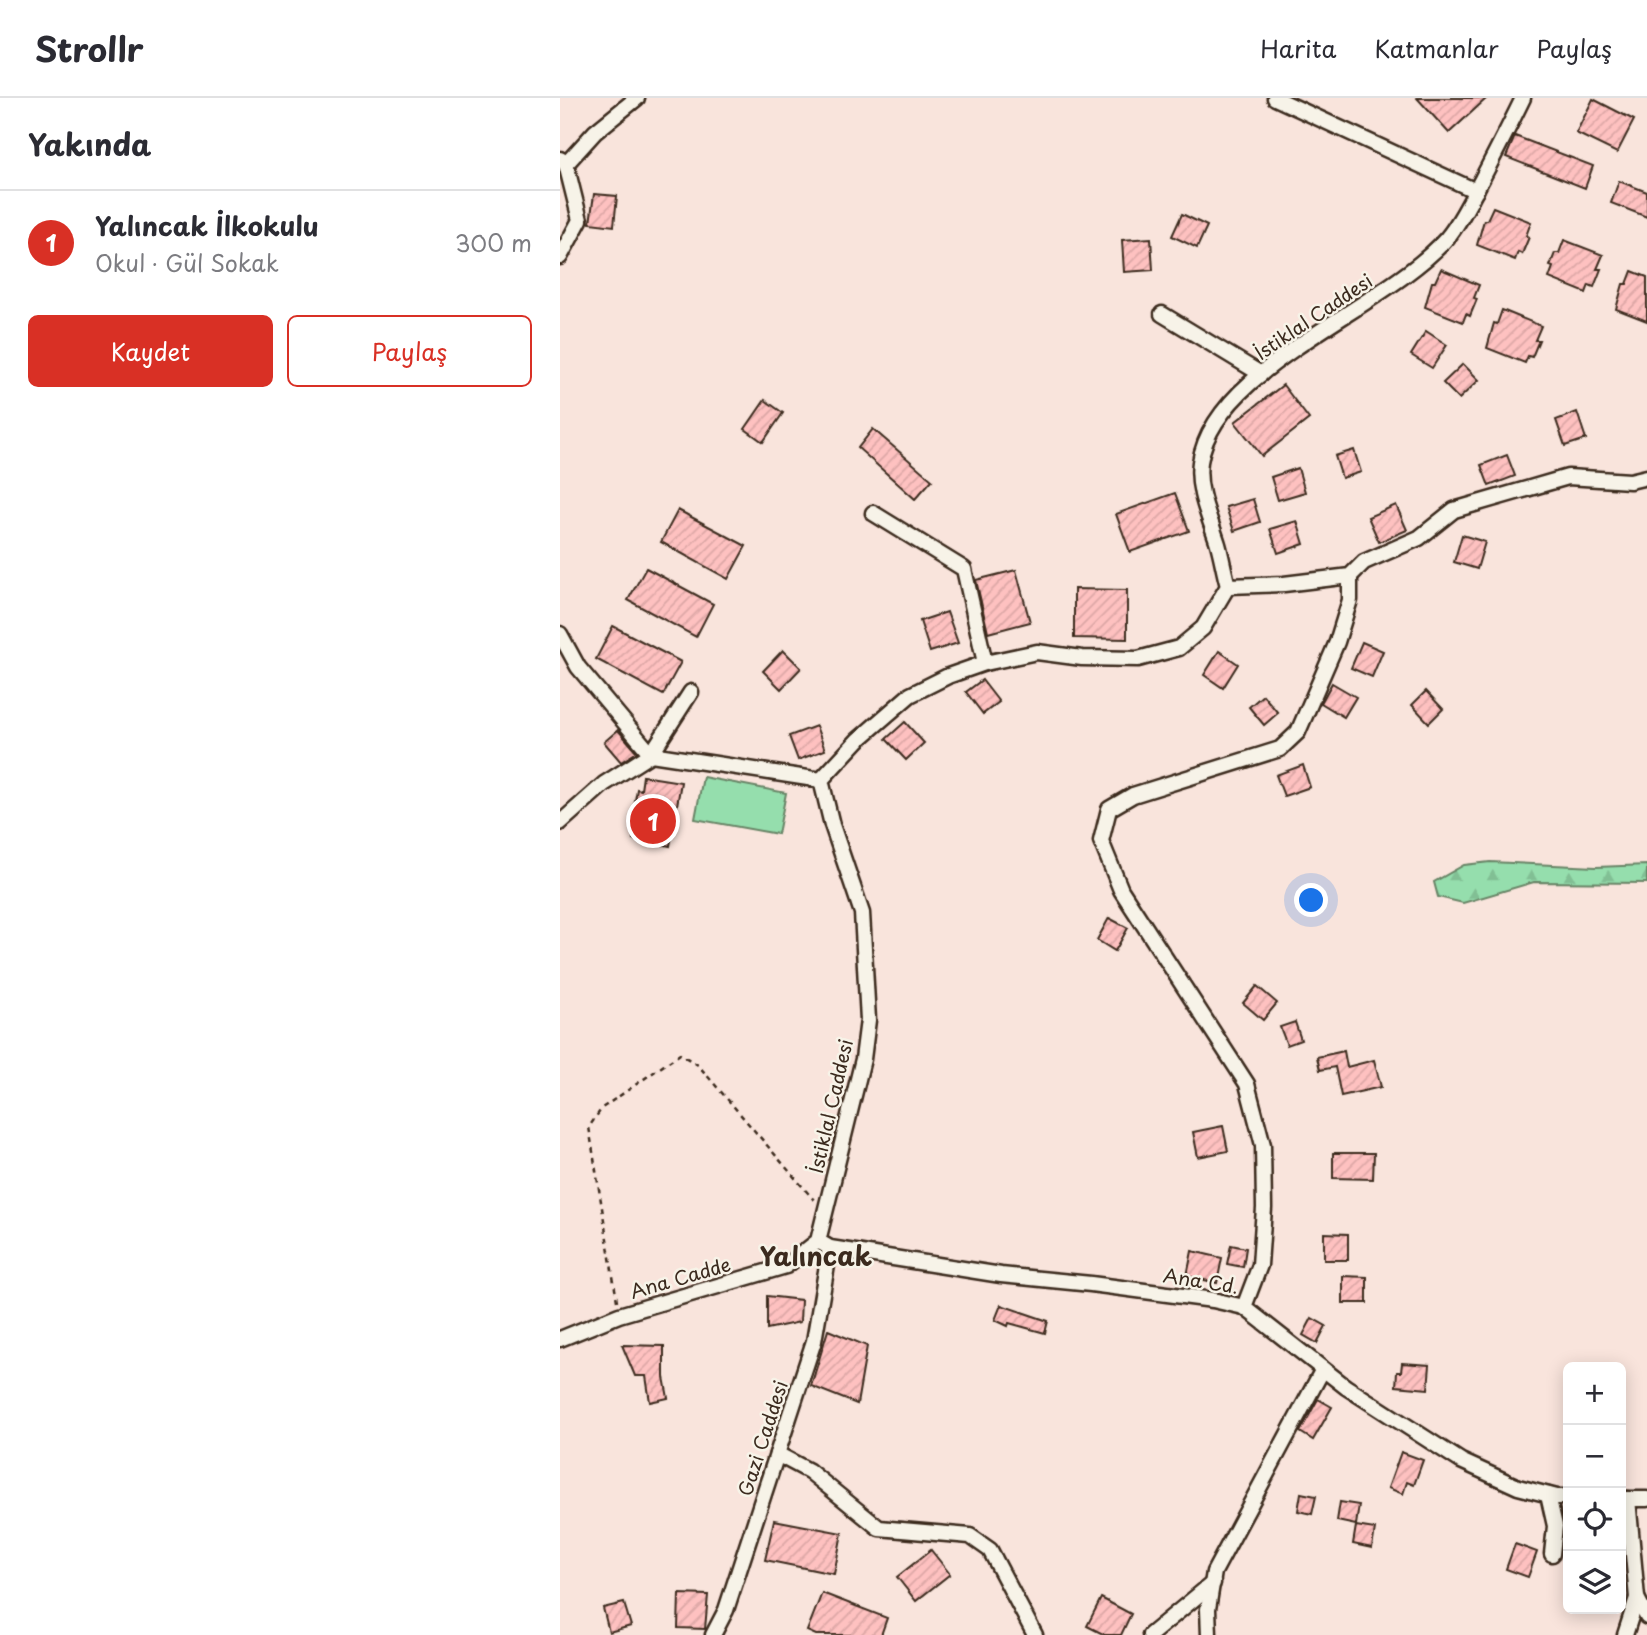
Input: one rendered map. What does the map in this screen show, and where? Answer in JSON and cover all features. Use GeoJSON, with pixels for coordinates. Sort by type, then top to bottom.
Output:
{"type":"FeatureCollection","features":[{"type":"Feature","properties":{"kind":"street"},"geometry":{"type":"LineString","coordinates":[[560,257],[580,220],[563,162],[638,98]]}},
{"type":"Feature","properties":{"kind":"street"},"geometry":{"type":"LineString","coordinates":[[1275,98],[1476,191]]}},
{"type":"Feature","properties":{"kind":"street","name":"İstiklal Caddesi"},"geometry":{"type":"LineString","coordinates":[[1227,586],[1219,547],[1203,502],[1200,464],[1206,437],[1218,416],[1261,374],[1301,344],[1389,289],[1447,237],[1466,211],[1523,98]]}},
{"type":"Feature","properties":{"kind":"street"},"geometry":{"type":"LineString","coordinates":[[1162,314],[1261,374]]}},
{"type":"Feature","properties":{"kind":"street"},"geometry":{"type":"LineString","coordinates":[[560,634],[578,667],[651,754],[821,780],[858,740],[910,695],[947,676],[985,663],[1037,652],[1082,658],[1138,659],[1179,648],[1203,628],[1227,586],[1284,584],[1350,576],[1364,562],[1419,538],[1454,510],[1568,477],[1630,481],[1647,477]]}},
{"type":"Feature","properties":{"kind":"street"},"geometry":{"type":"LineString","coordinates":[[873,513],[964,569],[985,663]]}},
{"type":"Feature","properties":{"kind":"street"},"geometry":{"type":"LineString","coordinates":[[1244,1307],[1260,1265],[1264,1208],[1263,1146],[1247,1084],[1121,890],[1101,841],[1109,809],[1133,795],[1280,749],[1298,732],[1337,642],[1350,600],[1350,576]]}},
{"type":"Feature","properties":{"kind":"street"},"geometry":{"type":"LineString","coordinates":[[560,823],[604,784],[651,754],[691,692]]}},
{"type":"Feature","properties":{"kind":"street","name":"İstiklal Caddesi"},"geometry":{"type":"LineString","coordinates":[[821,780],[832,825],[862,914],[868,1020],[863,1059],[825,1213]]}},
{"type":"Feature","properties":{"kind":"street"},"geometry":{"type":"LineString","coordinates":[[824,1245],[825,1213]]}},
{"type":"Feature","properties":{"kind":"street","name":"Ana Cd."},"geometry":{"type":"LineString","coordinates":[[824,1245],[1001,1275],[1213,1300],[1244,1307],[1323,1369],[1461,1461],[1518,1487],[1563,1496]]}},
{"type":"Feature","properties":{"kind":"street","name":"Ana Cadde"},"geometry":{"type":"LineString","coordinates":[[560,1339],[619,1315],[786,1266],[824,1245]]}},
{"type":"Feature","properties":{"kind":"street","name":"Gazi Caddesi"},"geometry":{"type":"LineString","coordinates":[[713,1635],[726,1610],[814,1341],[824,1245]]}},
{"type":"Feature","properties":{"kind":"street"},"geometry":{"type":"LineString","coordinates":[[1209,1635],[1208,1609],[1214,1572],[1323,1369]]}},
{"type":"Feature","properties":{"kind":"street"},"geometry":{"type":"LineString","coordinates":[[777,1454],[809,1471],[879,1528],[970,1536],[990,1550],[1035,1635]]}},
{"type":"Feature","properties":{"kind":"street"},"geometry":{"type":"LineString","coordinates":[[1548,1495],[1555,1526],[1552,1554]]}},
{"type":"Feature","properties":{"kind":"street"},"geometry":{"type":"LineString","coordinates":[[1626,1499],[1647,1499]]}},
{"type":"Feature","properties":{"kind":"street"},"geometry":{"type":"LineString","coordinates":[[1625,1635],[1641,1580],[1626,1509]]}},
{"type":"Feature","properties":{"kind":"street"},"geometry":{"type":"LineString","coordinates":[[1150,1635],[1213,1583]]}},
{"type":"Feature","properties":{"kind":"street"},"geometry":{"type":"LineString","coordinates":[[1637,1598],[1647,1617]]}},
{"type":"Feature","properties":{"kind":"path"},"geometry":{"type":"LineString","coordinates":[[619,1315],[589,1127],[602,1108],[680,1054],[698,1065],[825,1213]]}},
{"type":"Feature","properties":{"kind":"green space"},"geometry":{"type":"Polygon","coordinates":[[[703,777],[786,793],[778,834],[695,819],[703,777]]]}},
{"type":"Feature","properties":{"kind":"green space"},"geometry":{"type":"Polygon","coordinates":[[[1490,862],[1596,867],[1647,865],[1647,883],[1534,882],[1463,903],[1438,897],[1434,882],[1464,865],[1490,862]]]}},
{"type":"Feature","properties":{"kind":"building"},"geometry":{"type":"Polygon","coordinates":[[[1417,98],[1487,98],[1449,133],[1417,98]]]}},
{"type":"Feature","properties":{"kind":"building"},"geometry":{"type":"Polygon","coordinates":[[[1593,99],[1634,120],[1617,153],[1576,133],[1593,99]]]}},
{"type":"Feature","properties":{"kind":"building"},"geometry":{"type":"Polygon","coordinates":[[[1515,136],[1593,166],[1585,188],[1506,157],[1515,136]]]}},
{"type":"Feature","properties":{"kind":"building"},"geometry":{"type":"Polygon","coordinates":[[[1619,181],[1647,192],[1647,217],[1611,203],[1619,181]]]}},
{"type":"Feature","properties":{"kind":"building"},"geometry":{"type":"Polygon","coordinates":[[[594,194],[617,196],[614,226],[590,223],[594,194]]]}},
{"type":"Feature","properties":{"kind":"building"},"geometry":{"type":"Polygon","coordinates":[[[1493,207],[1531,222],[1526,236],[1529,237],[1522,254],[1518,252],[1515,260],[1477,245],[1484,220],[1487,220],[1493,207]]]}},
{"type":"Feature","properties":{"kind":"building"},"geometry":{"type":"Polygon","coordinates":[[[1182,214],[1207,226],[1197,248],[1172,236],[1182,214]]]}},
{"type":"Feature","properties":{"kind":"building"},"geometry":{"type":"Polygon","coordinates":[[[1151,238],[1153,270],[1124,272],[1122,240],[1151,238]]]}},
{"type":"Feature","properties":{"kind":"building"},"geometry":{"type":"Polygon","coordinates":[[[1564,240],[1603,255],[1594,287],[1589,285],[1586,293],[1549,278],[1555,253],[1559,253],[1564,240]]]}},
{"type":"Feature","properties":{"kind":"building"},"geometry":{"type":"Polygon","coordinates":[[[1441,269],[1479,285],[1470,316],[1466,314],[1463,322],[1425,307],[1432,282],[1435,282],[1441,269]]]}},
{"type":"Feature","properties":{"kind":"building"},"geometry":{"type":"Polygon","coordinates":[[[1632,271],[1647,277],[1647,321],[1616,309],[1623,284],[1627,284],[1632,271]]]}},
{"type":"Feature","properties":{"kind":"building"},"geometry":{"type":"Polygon","coordinates":[[[1502,310],[1541,326],[1532,357],[1528,356],[1525,363],[1487,348],[1494,323],[1497,324],[1502,310]]]}},
{"type":"Feature","properties":{"kind":"building"},"geometry":{"type":"Polygon","coordinates":[[[1426,331],[1447,345],[1432,368],[1411,355],[1426,331]]]}},
{"type":"Feature","properties":{"kind":"building"},"geometry":{"type":"Polygon","coordinates":[[[1463,364],[1479,380],[1459,399],[1443,383],[1463,364]]]}},
{"type":"Feature","properties":{"kind":"building"},"geometry":{"type":"Polygon","coordinates":[[[1283,385],[1309,419],[1262,456],[1235,422],[1283,385]]]}},
{"type":"Feature","properties":{"kind":"building"},"geometry":{"type":"Polygon","coordinates":[[[765,400],[783,413],[763,442],[745,429],[765,400]]]}},
{"type":"Feature","properties":{"kind":"building"},"geometry":{"type":"Polygon","coordinates":[[[1577,412],[1586,439],[1565,446],[1556,420],[1577,412]]]}},
{"type":"Feature","properties":{"kind":"building"},"geometry":{"type":"Polygon","coordinates":[[[873,429],[932,480],[915,499],[858,448],[873,429]]]}},
{"type":"Feature","properties":{"kind":"building"},"geometry":{"type":"Polygon","coordinates":[[[1354,450],[1361,472],[1342,478],[1335,456],[1354,450]]]}},
{"type":"Feature","properties":{"kind":"building"},"geometry":{"type":"Polygon","coordinates":[[[1507,455],[1515,476],[1489,486],[1481,465],[1507,455]]]}},
{"type":"Feature","properties":{"kind":"building"},"geometry":{"type":"Polygon","coordinates":[[[1298,468],[1305,492],[1278,500],[1271,477],[1298,468]]]}},
{"type":"Feature","properties":{"kind":"building"},"geometry":{"type":"Polygon","coordinates":[[[1175,493],[1189,531],[1130,552],[1116,514],[1175,493]]]}},
{"type":"Feature","properties":{"kind":"building"},"geometry":{"type":"Polygon","coordinates":[[[1253,499],[1260,522],[1234,531],[1226,507],[1253,499]]]}},
{"type":"Feature","properties":{"kind":"building"},"geometry":{"type":"Polygon","coordinates":[[[1396,505],[1407,530],[1379,542],[1368,517],[1396,505]]]}},
{"type":"Feature","properties":{"kind":"building"},"geometry":{"type":"Polygon","coordinates":[[[678,510],[746,546],[728,579],[661,542],[678,510]]]}},
{"type":"Feature","properties":{"kind":"building"},"geometry":{"type":"Polygon","coordinates":[[[1297,521],[1304,544],[1278,553],[1270,529],[1297,521]]]}},
{"type":"Feature","properties":{"kind":"building"},"geometry":{"type":"Polygon","coordinates":[[[1462,535],[1485,542],[1477,569],[1454,562],[1462,535]]]}},
{"type":"Feature","properties":{"kind":"building"},"geometry":{"type":"Polygon","coordinates":[[[646,568],[713,604],[696,637],[628,600],[646,568]]]}},
{"type":"Feature","properties":{"kind":"building"},"geometry":{"type":"Polygon","coordinates":[[[1016,570],[1030,622],[988,633],[976,580],[1016,570]]]}},
{"type":"Feature","properties":{"kind":"building"},"geometry":{"type":"Polygon","coordinates":[[[1074,589],[1127,590],[1127,639],[1074,638],[1074,589]]]}},
{"type":"Feature","properties":{"kind":"building"},"geometry":{"type":"Polygon","coordinates":[[[947,612],[958,643],[930,652],[920,621],[947,612]]]}},
{"type":"Feature","properties":{"kind":"building"},"geometry":{"type":"Polygon","coordinates":[[[613,626],[681,662],[663,695],[596,659],[613,626]]]}},
{"type":"Feature","properties":{"kind":"building"},"geometry":{"type":"Polygon","coordinates":[[[1362,642],[1383,651],[1372,677],[1351,668],[1362,642]]]}},
{"type":"Feature","properties":{"kind":"building"},"geometry":{"type":"Polygon","coordinates":[[[783,650],[801,668],[781,689],[763,671],[783,650]]]}},
{"type":"Feature","properties":{"kind":"building"},"geometry":{"type":"Polygon","coordinates":[[[1219,651],[1238,664],[1223,688],[1204,675],[1219,651]]]}},
{"type":"Feature","properties":{"kind":"building"},"geometry":{"type":"Polygon","coordinates":[[[982,680],[999,702],[983,714],[966,692],[982,680]]]}},
{"type":"Feature","properties":{"kind":"building"},"geometry":{"type":"Polygon","coordinates":[[[1332,683],[1356,697],[1344,717],[1321,703],[1332,683]]]}},
{"type":"Feature","properties":{"kind":"building"},"geometry":{"type":"Polygon","coordinates":[[[1426,691],[1443,709],[1429,723],[1412,705],[1426,691]]]}},
{"type":"Feature","properties":{"kind":"building"},"geometry":{"type":"Polygon","coordinates":[[[1263,695],[1278,713],[1264,725],[1249,707],[1263,695]]]}},
{"type":"Feature","properties":{"kind":"building"},"geometry":{"type":"Polygon","coordinates":[[[905,722],[924,743],[906,760],[886,739],[905,722]]]}},
{"type":"Feature","properties":{"kind":"building"},"geometry":{"type":"Polygon","coordinates":[[[816,726],[825,750],[798,760],[789,736],[816,726]]]}},
{"type":"Feature","properties":{"kind":"building"},"geometry":{"type":"Polygon","coordinates":[[[618,730],[637,752],[621,762],[604,742],[618,730]]]}},
{"type":"Feature","properties":{"kind":"building"},"geometry":{"type":"Polygon","coordinates":[[[1303,765],[1310,787],[1284,796],[1276,775],[1303,765]]]}},
{"type":"Feature","properties":{"kind":"building"},"geometry":{"type":"Polygon","coordinates":[[[643,776],[681,782],[670,846],[656,843],[656,846],[633,839],[635,824],[631,823],[637,789],[641,790],[643,776]]]}},
{"type":"Feature","properties":{"kind":"building"},"geometry":{"type":"Polygon","coordinates":[[[1109,918],[1128,928],[1115,951],[1097,940],[1109,918]]]}},
{"type":"Feature","properties":{"kind":"building"},"geometry":{"type":"Polygon","coordinates":[[[1257,986],[1277,1003],[1263,1020],[1243,1003],[1257,986]]]}},
{"type":"Feature","properties":{"kind":"building"},"geometry":{"type":"Polygon","coordinates":[[[1295,1022],[1301,1040],[1287,1045],[1280,1027],[1295,1022]]]}},
{"type":"Feature","properties":{"kind":"building"},"geometry":{"type":"Polygon","coordinates":[[[1344,1051],[1347,1067],[1374,1060],[1381,1087],[1341,1096],[1335,1067],[1320,1070],[1317,1057],[1344,1051]]]}},
{"type":"Feature","properties":{"kind":"building"},"geometry":{"type":"Polygon","coordinates":[[[1223,1126],[1228,1151],[1198,1157],[1193,1132],[1223,1126]]]}},
{"type":"Feature","properties":{"kind":"building"},"geometry":{"type":"Polygon","coordinates":[[[1333,1153],[1374,1153],[1373,1179],[1333,1178],[1333,1153]]]}},
{"type":"Feature","properties":{"kind":"building"},"geometry":{"type":"Polygon","coordinates":[[[1324,1233],[1348,1234],[1348,1260],[1324,1260],[1324,1233]]]}},
{"type":"Feature","properties":{"kind":"building"},"geometry":{"type":"Polygon","coordinates":[[[1231,1245],[1246,1248],[1243,1267],[1227,1264],[1231,1245]]]}},
{"type":"Feature","properties":{"kind":"building"},"geometry":{"type":"Polygon","coordinates":[[[1192,1251],[1222,1258],[1217,1283],[1187,1276],[1192,1251]]]}},
{"type":"Feature","properties":{"kind":"building"},"geometry":{"type":"Polygon","coordinates":[[[1343,1276],[1367,1277],[1367,1303],[1343,1303],[1343,1276]]]}},
{"type":"Feature","properties":{"kind":"building"},"geometry":{"type":"Polygon","coordinates":[[[767,1296],[801,1300],[800,1322],[767,1329],[767,1296]]]}},
{"type":"Feature","properties":{"kind":"building"},"geometry":{"type":"Polygon","coordinates":[[[1001,1305],[1048,1321],[1045,1333],[1009,1323],[1008,1326],[995,1320],[1001,1305]]]}},
{"type":"Feature","properties":{"kind":"building"},"geometry":{"type":"Polygon","coordinates":[[[1312,1318],[1326,1326],[1317,1343],[1303,1335],[1312,1318]]]}},
{"type":"Feature","properties":{"kind":"building"},"geometry":{"type":"Polygon","coordinates":[[[828,1330],[867,1346],[857,1404],[811,1386],[828,1330]]]}},
{"type":"Feature","properties":{"kind":"building"},"geometry":{"type":"Polygon","coordinates":[[[622,1345],[664,1346],[664,1377],[668,1398],[650,1402],[646,1376],[635,1376],[622,1345]]]}},
{"type":"Feature","properties":{"kind":"building"},"geometry":{"type":"Polygon","coordinates":[[[1402,1363],[1430,1365],[1428,1389],[1396,1386],[1397,1372],[1401,1372],[1402,1363]]]}},
{"type":"Feature","properties":{"kind":"building"},"geometry":{"type":"Polygon","coordinates":[[[1318,1399],[1332,1407],[1313,1440],[1300,1432],[1318,1399]]]}},
{"type":"Feature","properties":{"kind":"building"},"geometry":{"type":"Polygon","coordinates":[[[1401,1452],[1423,1460],[1414,1485],[1407,1482],[1403,1494],[1388,1488],[1401,1452]]]}},
{"type":"Feature","properties":{"kind":"building"},"geometry":{"type":"Polygon","coordinates":[[[1301,1493],[1316,1496],[1312,1514],[1298,1511],[1301,1493]]]}},
{"type":"Feature","properties":{"kind":"building"},"geometry":{"type":"Polygon","coordinates":[[[1340,1502],[1359,1505],[1356,1525],[1337,1521],[1340,1502]]]}},
{"type":"Feature","properties":{"kind":"building"},"geometry":{"type":"Polygon","coordinates":[[[774,1520],[842,1533],[834,1574],[765,1560],[774,1520]]]}},
{"type":"Feature","properties":{"kind":"building"},"geometry":{"type":"Polygon","coordinates":[[[1356,1526],[1375,1529],[1372,1548],[1353,1544],[1356,1526]]]}},
{"type":"Feature","properties":{"kind":"building"},"geometry":{"type":"Polygon","coordinates":[[[1515,1544],[1537,1552],[1528,1577],[1506,1569],[1515,1544]]]}},
{"type":"Feature","properties":{"kind":"building"},"geometry":{"type":"Polygon","coordinates":[[[931,1550],[950,1574],[916,1601],[897,1577],[931,1550]]]}},
{"type":"Feature","properties":{"kind":"building"},"geometry":{"type":"Polygon","coordinates":[[[822,1593],[887,1618],[881,1635],[816,1635],[807,1631],[822,1593]]]}},
{"type":"Feature","properties":{"kind":"building"},"geometry":{"type":"Polygon","coordinates":[[[679,1594],[708,1595],[705,1629],[678,1628],[679,1594]]]}},
{"type":"Feature","properties":{"kind":"building"},"geometry":{"type":"Polygon","coordinates":[[[1101,1598],[1131,1614],[1121,1635],[1105,1635],[1087,1626],[1101,1598]]]}},
{"type":"Feature","properties":{"kind":"building"},"geometry":{"type":"Polygon","coordinates":[[[624,1603],[631,1626],[609,1632],[603,1608],[624,1603]]]}},
{"type":"Feature","properties":{"kind":"place","name":"Yalıncak İlkokulu"},"geometry":{"type":"Point","coordinates":[653,821]}},
{"type":"Feature","properties":{"kind":"district","name":"Yalıncak"},"geometry":{"type":"Point","coordinates":[816,1255]}}]}
